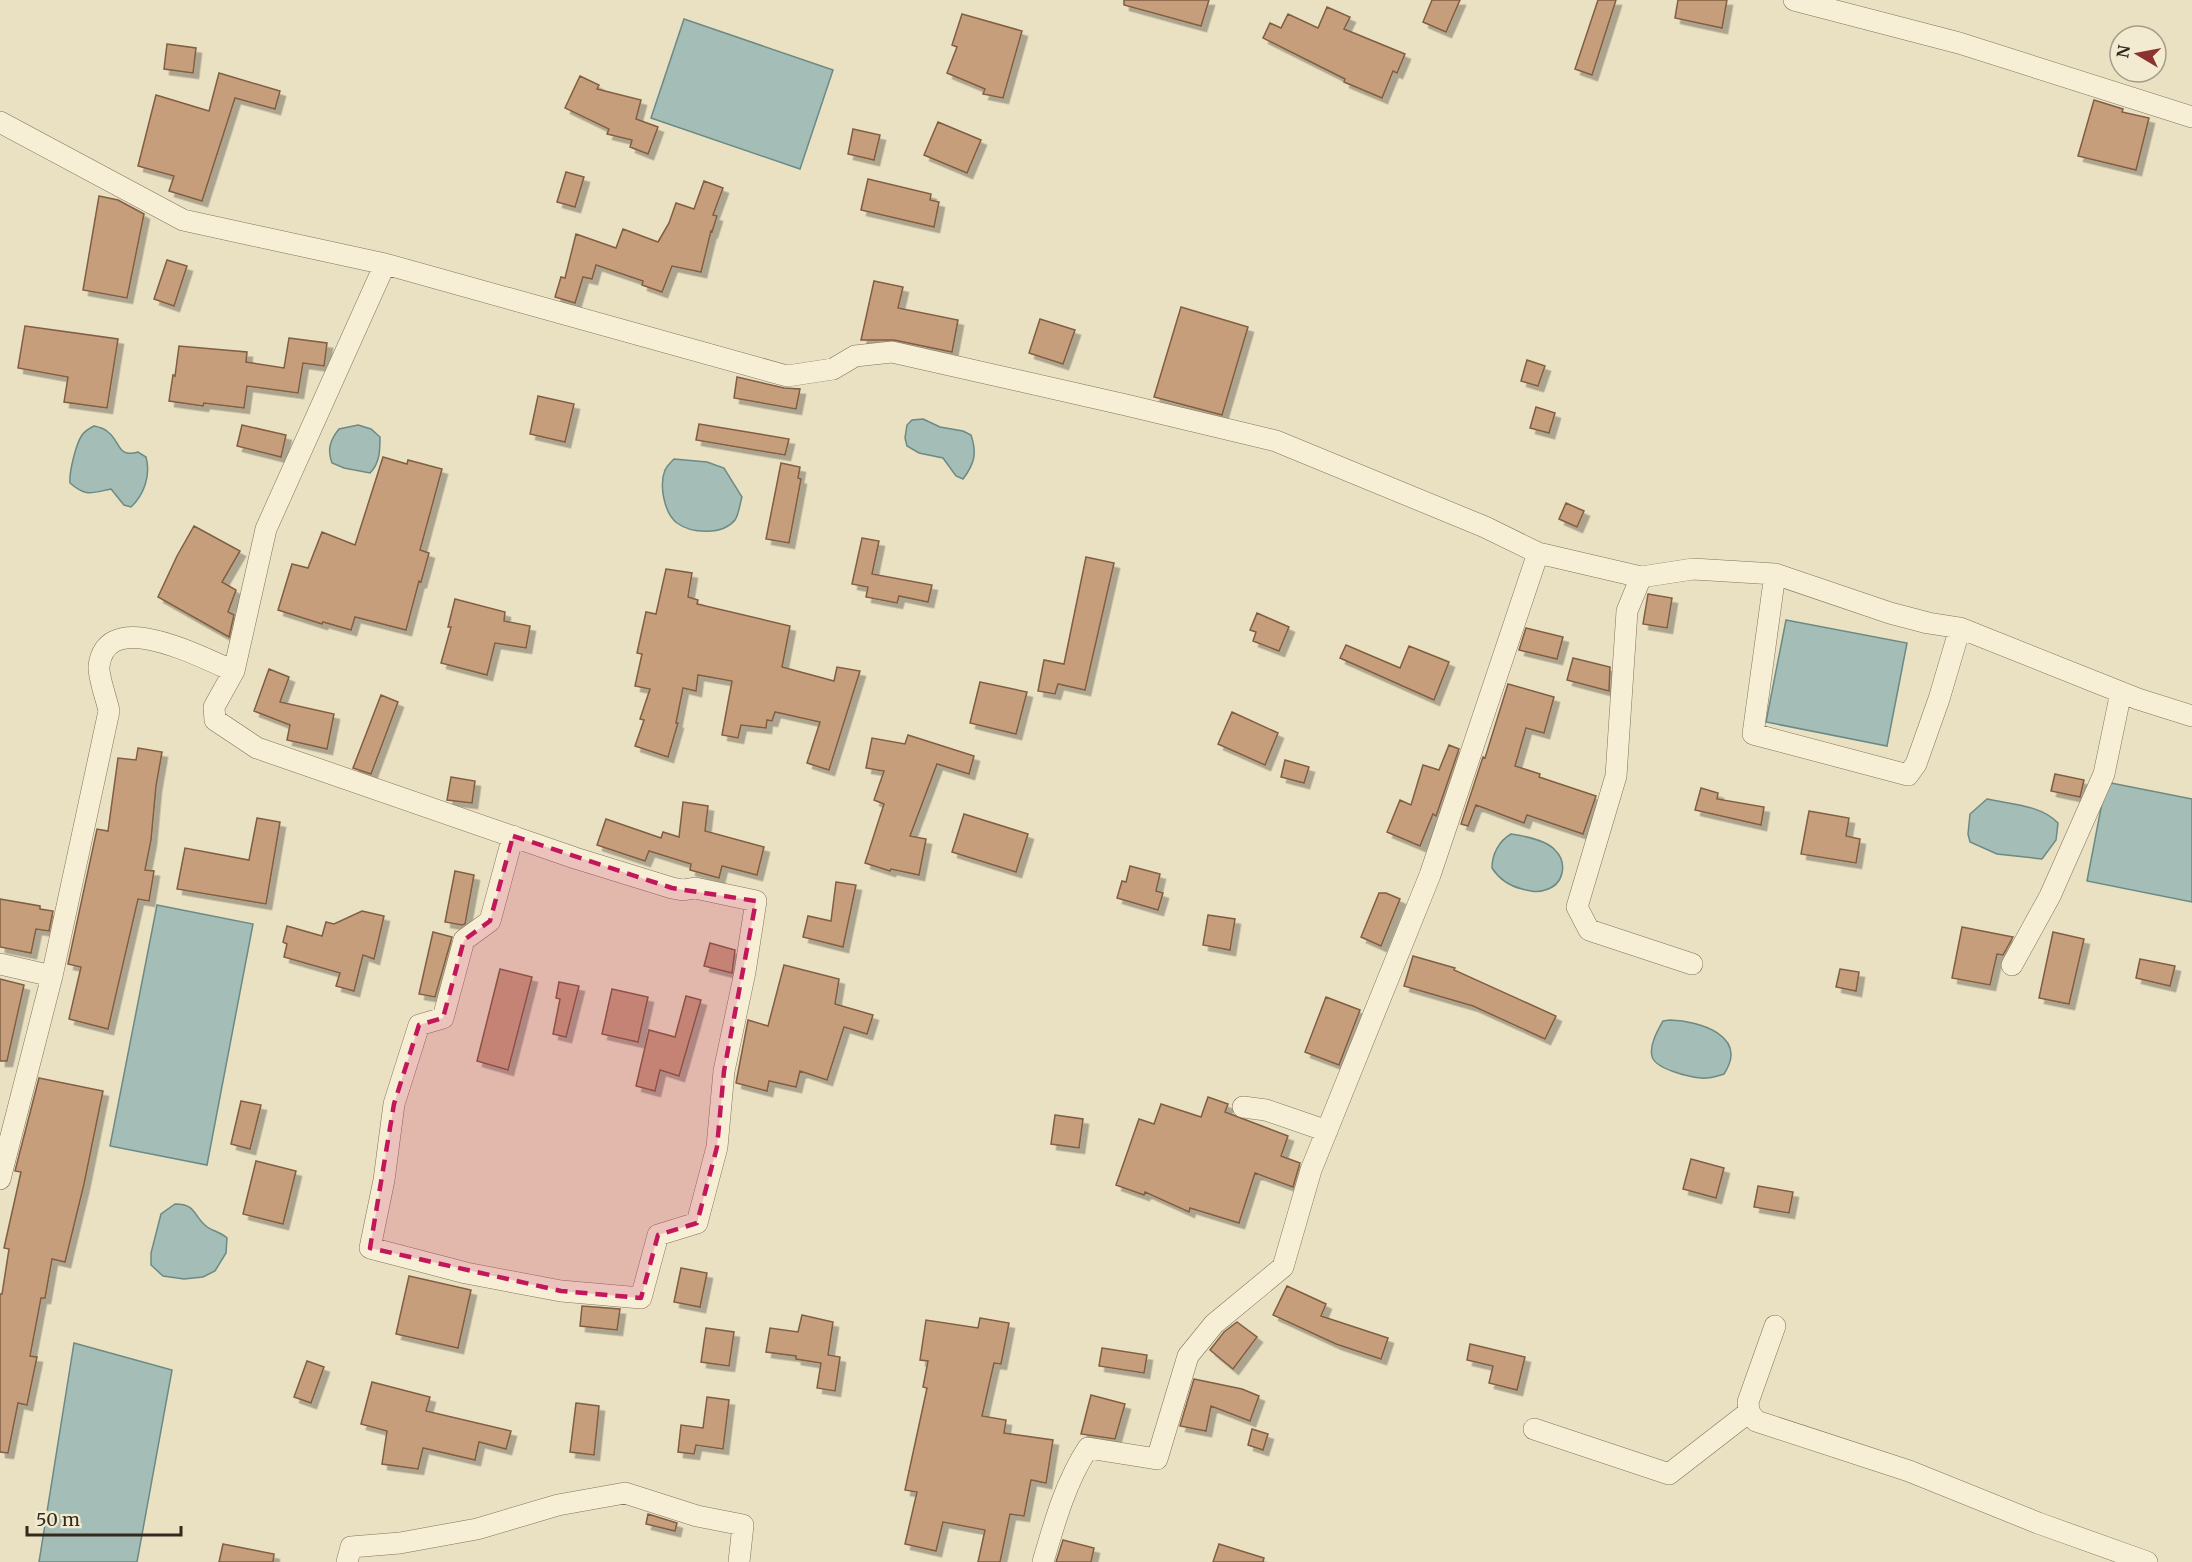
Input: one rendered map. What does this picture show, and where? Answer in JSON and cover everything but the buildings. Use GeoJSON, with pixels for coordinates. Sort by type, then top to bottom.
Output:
{"type":"FeatureCollection","features":[{"type":"Feature","properties":{"kind":"street"},"geometry":{"type":"LineString","coordinates":[[1794,0],[1959,43],[2192,117]]}},
{"type":"Feature","properties":{"kind":"street"},"geometry":{"type":"LineString","coordinates":[[0,122],[183,220],[385,264],[787,376],[832,369],[855,356],[892,352],[1276,441],[1485,527],[1538,553],[1641,577],[1693,569],[1775,574],[1890,613],[1928,623],[1960,628],[2121,692],[2192,716]]}},
{"type":"Feature","properties":{"kind":"street"},"geometry":{"type":"LineString","coordinates":[[385,264],[266,529],[234,671],[214,707],[214,720],[256,748],[513,836],[672,888],[682,890],[695,888],[756,901],[745,972],[724,1071],[717,1147],[697,1223],[658,1235],[641,1298],[561,1291],[466,1273],[370,1248],[384,1180],[394,1104],[419,1025],[443,1018],[464,940],[490,921],[513,836]]}},
{"type":"Feature","properties":{"kind":"street"},"geometry":{"type":"LineString","coordinates":[[1043,1562],[1079,1461],[1088,1448],[1157,1459],[1188,1356],[1214,1324],[1283,1267],[1311,1170],[1430,875],[1538,553]]}},
{"type":"Feature","properties":{"kind":"street"},"geometry":{"type":"LineString","coordinates":[[1775,574],[1753,734],[1908,775],[1916,764],[1939,699],[1960,628]]}},
{"type":"Feature","properties":{"kind":"street"},"geometry":{"type":"LineString","coordinates":[[1641,577],[1627,611],[1616,776],[1578,907],[1590,930],[1692,964]]}},
{"type":"Feature","properties":{"kind":"street"},"geometry":{"type":"LineString","coordinates":[[0,1179],[4,1146],[52,976],[109,711],[99,667],[105,650],[113,641],[123,637],[151,638],[234,671]]}},
{"type":"Feature","properties":{"kind":"street"},"geometry":{"type":"LineString","coordinates":[[2012,965],[2050,896],[2104,774],[2121,692]]}},
{"type":"Feature","properties":{"kind":"street"},"geometry":{"type":"LineString","coordinates":[[0,964],[52,976]]}},
{"type":"Feature","properties":{"kind":"street"},"geometry":{"type":"LineString","coordinates":[[1243,1107],[1266,1110],[1327,1131]]}},
{"type":"Feature","properties":{"kind":"street"},"geometry":{"type":"LineString","coordinates":[[1774,1326],[1748,1402],[1749,1412],[1756,1421],[1909,1470],[2038,1523],[2147,1562]]}},
{"type":"Feature","properties":{"kind":"street"},"geometry":{"type":"LineString","coordinates":[[1534,1429],[1669,1474],[1749,1412]]}},
{"type":"Feature","properties":{"kind":"street"},"geometry":{"type":"LineString","coordinates":[[348,1562],[351,1547],[400,1542],[477,1529],[558,1504],[625,1493],[697,1516],[743,1525],[739,1562]]}},
{"type":"Feature","properties":{"kind":"highlighted area"},"geometry":{"type":"Polygon","coordinates":[[[513,836],[672,888],[756,901],[724,1071],[717,1147],[697,1223],[658,1235],[641,1298],[561,1291],[370,1248],[394,1104],[419,1025],[443,1018],[464,940],[490,921],[513,836]]]}},
{"type":"Feature","properties":{"kind":"water"},"geometry":{"type":"Polygon","coordinates":[[[684,19],[833,70],[800,169],[651,118],[684,19]]]}},
{"type":"Feature","properties":{"kind":"water"},"geometry":{"type":"Polygon","coordinates":[[[923,419],[940,427],[963,431],[971,435],[974,458],[963,479],[956,476],[943,458],[919,453],[907,446],[905,438],[907,425],[912,420],[923,419]]]}},
{"type":"Feature","properties":{"kind":"water"},"geometry":{"type":"Polygon","coordinates":[[[358,425],[371,429],[380,437],[378,461],[370,473],[344,468],[332,463],[330,458],[330,445],[339,429],[358,425]]]}},
{"type":"Feature","properties":{"kind":"water"},"geometry":{"type":"Polygon","coordinates":[[[94,426],[108,432],[126,453],[138,452],[146,457],[147,478],[140,497],[131,507],[124,505],[111,489],[89,493],[70,483],[75,451],[80,439],[94,426]]]}},
{"type":"Feature","properties":{"kind":"water"},"geometry":{"type":"Polygon","coordinates":[[[674,459],[707,462],[724,468],[742,497],[735,520],[730,525],[715,530],[699,531],[677,523],[669,513],[663,491],[665,470],[674,459]]]}},
{"type":"Feature","properties":{"kind":"water"},"geometry":{"type":"Polygon","coordinates":[[[1786,620],[1907,643],[1887,746],[1766,722],[1786,620]]]}},
{"type":"Feature","properties":{"kind":"water"},"geometry":{"type":"Polygon","coordinates":[[[2106,782],[2192,799],[2192,902],[2087,881],[2106,782]]]}},
{"type":"Feature","properties":{"kind":"water"},"geometry":{"type":"Polygon","coordinates":[[[1987,799],[2043,812],[2058,823],[2056,840],[2042,859],[1997,854],[1970,842],[1968,834],[1970,814],[1987,799]]]}},
{"type":"Feature","properties":{"kind":"water"},"geometry":{"type":"Polygon","coordinates":[[[1511,834],[1541,841],[1555,850],[1563,867],[1560,879],[1556,883],[1545,890],[1534,891],[1513,886],[1498,876],[1492,868],[1493,858],[1500,844],[1511,834]]]}},
{"type":"Feature","properties":{"kind":"water"},"geometry":{"type":"Polygon","coordinates":[[[157,905],[253,924],[207,1165],[110,1146],[157,905]]]}},
{"type":"Feature","properties":{"kind":"water"},"geometry":{"type":"Polygon","coordinates":[[[1670,1020],[1707,1028],[1726,1040],[1730,1050],[1730,1061],[1724,1074],[1707,1078],[1696,1077],[1673,1072],[1654,1061],[1651,1052],[1654,1038],[1663,1021],[1670,1020]]]}},
{"type":"Feature","properties":{"kind":"water"},"geometry":{"type":"Polygon","coordinates":[[[175,1204],[191,1208],[206,1226],[227,1238],[226,1253],[215,1271],[203,1277],[184,1279],[163,1276],[151,1265],[151,1253],[161,1214],[175,1204]]]}},
{"type":"Feature","properties":{"kind":"water"},"geometry":{"type":"Polygon","coordinates":[[[74,1343],[172,1370],[137,1562],[39,1562],[74,1343]]]}}]}
